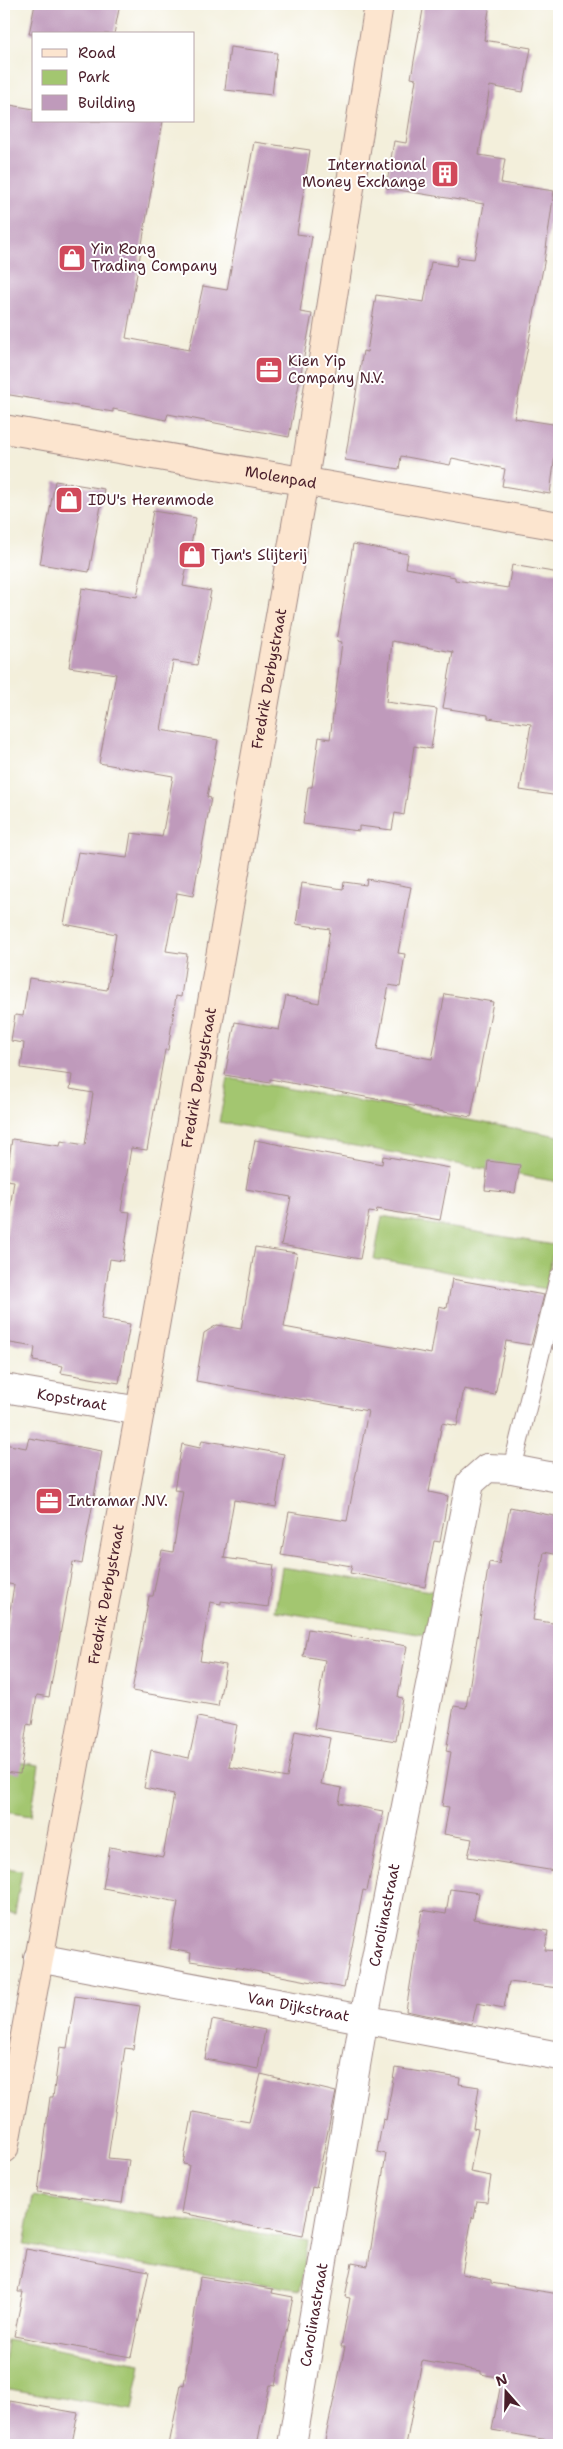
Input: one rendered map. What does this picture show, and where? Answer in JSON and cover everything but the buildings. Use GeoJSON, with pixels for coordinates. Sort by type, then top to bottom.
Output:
{"type":"FeatureCollection","features":[{"type":"Feature","properties":{"kind":"main road","name":"Fredrik Derbystraat"},"geometry":{"type":"LineString","coordinates":[[4,2149],[140,1411],[304,480],[380,4]]}},
{"type":"Feature","properties":{"kind":"main road","name":"Molenpad"},"geometry":{"type":"LineString","coordinates":[[4,429],[559,526]]}},
{"type":"Feature","properties":{"kind":"street","name":"Kopstraat"},"geometry":{"type":"LineString","coordinates":[[4,1388],[140,1411]]}},
{"type":"Feature","properties":{"kind":"street","name":"Carolinastraat"},"geometry":{"type":"LineString","coordinates":[[292,2445],[364,2018],[470,1483],[487,1468],[512,1469],[559,1478]]}},
{"type":"Feature","properties":{"kind":"street","name":"Van Dijkstraat"},"geometry":{"type":"LineString","coordinates":[[38,1958],[559,2056]]}},
{"type":"Feature","properties":{"kind":"lane"},"geometry":{"type":"LineString","coordinates":[[512,1469],[559,1277]]}},
{"type":"Feature","properties":{"kind":"green space"},"geometry":{"type":"Polygon","coordinates":[[[228,1078],[559,1136],[559,1182],[219,1122],[228,1078]]]}},
{"type":"Feature","properties":{"kind":"green space"},"geometry":{"type":"Polygon","coordinates":[[[382,1216],[554,1245],[546,1289],[374,1259],[382,1216]]]}},
{"type":"Feature","properties":{"kind":"green space"},"geometry":{"type":"Polygon","coordinates":[[[282,1567],[437,1592],[431,1636],[275,1611],[282,1567]]]}},
{"type":"Feature","properties":{"kind":"green space"},"geometry":{"type":"Polygon","coordinates":[[[4,1760],[39,1765],[31,1816],[4,1812],[4,1760]]]}},
{"type":"Feature","properties":{"kind":"green space"},"geometry":{"type":"Polygon","coordinates":[[[4,1868],[22,1870],[15,1914],[4,1912],[4,1868]]]}},
{"type":"Feature","properties":{"kind":"green space"},"geometry":{"type":"Polygon","coordinates":[[[33,2196],[308,2241],[300,2290],[24,2245],[33,2196]]]}},
{"type":"Feature","properties":{"kind":"green space"},"geometry":{"type":"Polygon","coordinates":[[[7,2340],[141,2364],[132,2410],[4,2388],[4,2361],[7,2340]]]}},
{"type":"Feature","properties":{"kind":"place","name":"International Money Exchange"},"geometry":{"type":"Point","coordinates":[445,174]}},
{"type":"Feature","properties":{"kind":"place","name":"Yin Rong Trading Company"},"geometry":{"type":"Point","coordinates":[72,258]}},
{"type":"Feature","properties":{"kind":"place","name":"Kien Yip Company N.V."},"geometry":{"type":"Point","coordinates":[269,370]}},
{"type":"Feature","properties":{"kind":"place","name":"IDU's Herenmode"},"geometry":{"type":"Point","coordinates":[69,500]}},
{"type":"Feature","properties":{"kind":"place","name":"Tjan's Slijterij"},"geometry":{"type":"Point","coordinates":[192,555]}},
{"type":"Feature","properties":{"kind":"place","name":"Intramar .NV."},"geometry":{"type":"Point","coordinates":[49,1501]}}]}
